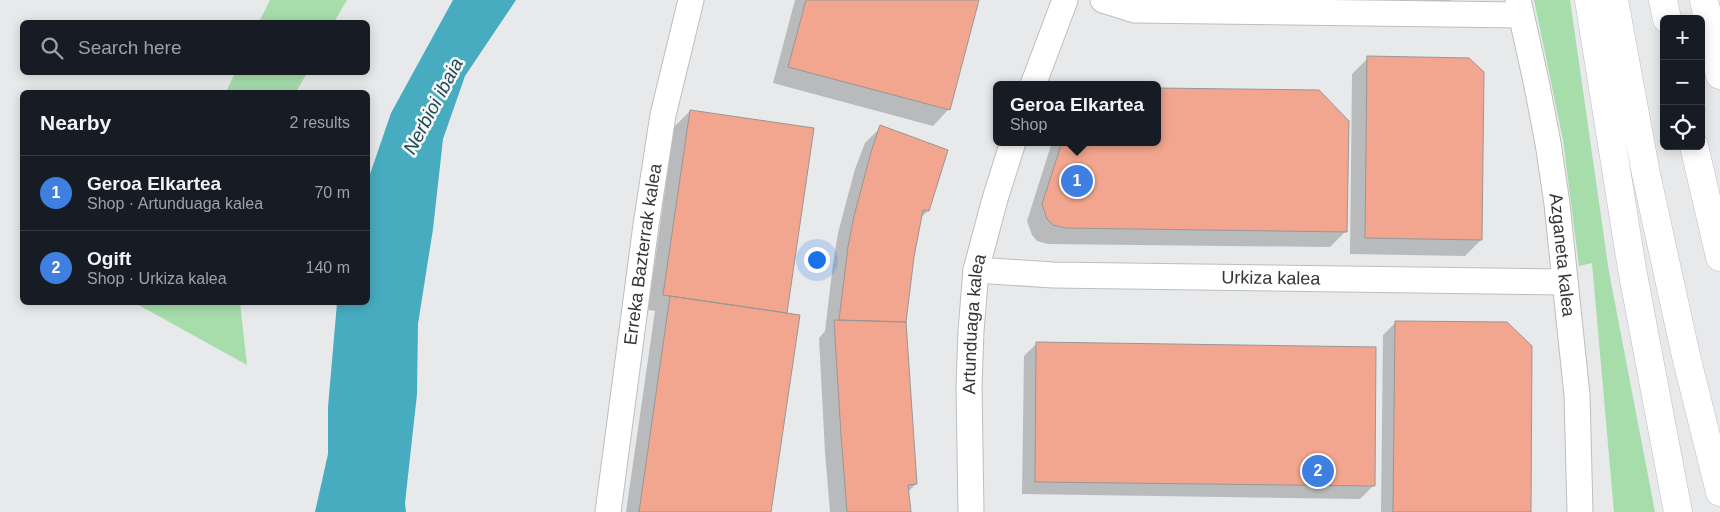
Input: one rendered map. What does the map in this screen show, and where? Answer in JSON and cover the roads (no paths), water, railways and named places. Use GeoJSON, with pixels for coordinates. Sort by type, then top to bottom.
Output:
{"type":"FeatureCollection","features":[{"type":"Feature","properties":{"kind":"highway"},"geometry":{"type":"LineString","coordinates":[[1590,0],[1632,269],[1678,512]]}},
{"type":"Feature","properties":{"kind":"highway"},"geometry":{"type":"LineString","coordinates":[[1614,0],[1646,174],[1686,356],[1720,492]]}},
{"type":"Feature","properties":{"kind":"highway"},"geometry":{"type":"LineString","coordinates":[[1663,0],[1666,15]]}},
{"type":"Feature","properties":{"kind":"highway"},"geometry":{"type":"LineString","coordinates":[[1704,0],[1720,74]]}},
{"type":"Feature","properties":{"kind":"highway"},"geometry":{"type":"LineString","coordinates":[[1695,150],[1720,257]]}},
{"type":"Feature","properties":{"kind":"street","name":"Erreka Bazterrak kalea"},"geometry":{"type":"LineString","coordinates":[[608,512],[646,225],[663,114],[690,0]]}},
{"type":"Feature","properties":{"kind":"street"},"geometry":{"type":"LineString","coordinates":[[1035,81],[1065,0]]}},
{"type":"Feature","properties":{"kind":"street"},"geometry":{"type":"LineString","coordinates":[[1103,0],[1135,10],[1520,8]]}},
{"type":"Feature","properties":{"kind":"street","name":"Azganeta kalea"},"geometry":{"type":"LineString","coordinates":[[1520,8],[1548,143],[1565,282],[1577,396],[1580,512]]}},
{"type":"Feature","properties":{"kind":"street","name":"Artunduaga kalea"},"geometry":{"type":"LineString","coordinates":[[971,512],[969,386],[976,270],[1012,146]]}},
{"type":"Feature","properties":{"kind":"street","name":"Urkiza kalea"},"geometry":{"type":"LineString","coordinates":[[976,270],[1053,275],[1565,282]]}},
{"type":"Feature","properties":{"kind":"water","name":"Nerbioi ibaia"},"geometry":{"type":"Polygon","coordinates":[[[453,0],[516,0],[465,76],[443,139],[433,229],[418,324],[417,394],[405,503],[406,512],[315,512],[328,454],[328,407],[337,305],[370,305],[370,174],[391,113],[453,0]]]}},
{"type":"Feature","properties":{"kind":"place","name":"Geroa Elkartea"},"geometry":{"type":"Point","coordinates":[1077,181]}},
{"type":"Feature","properties":{"kind":"place","name":"Ogift"},"geometry":{"type":"Point","coordinates":[1318,471]}}]}
